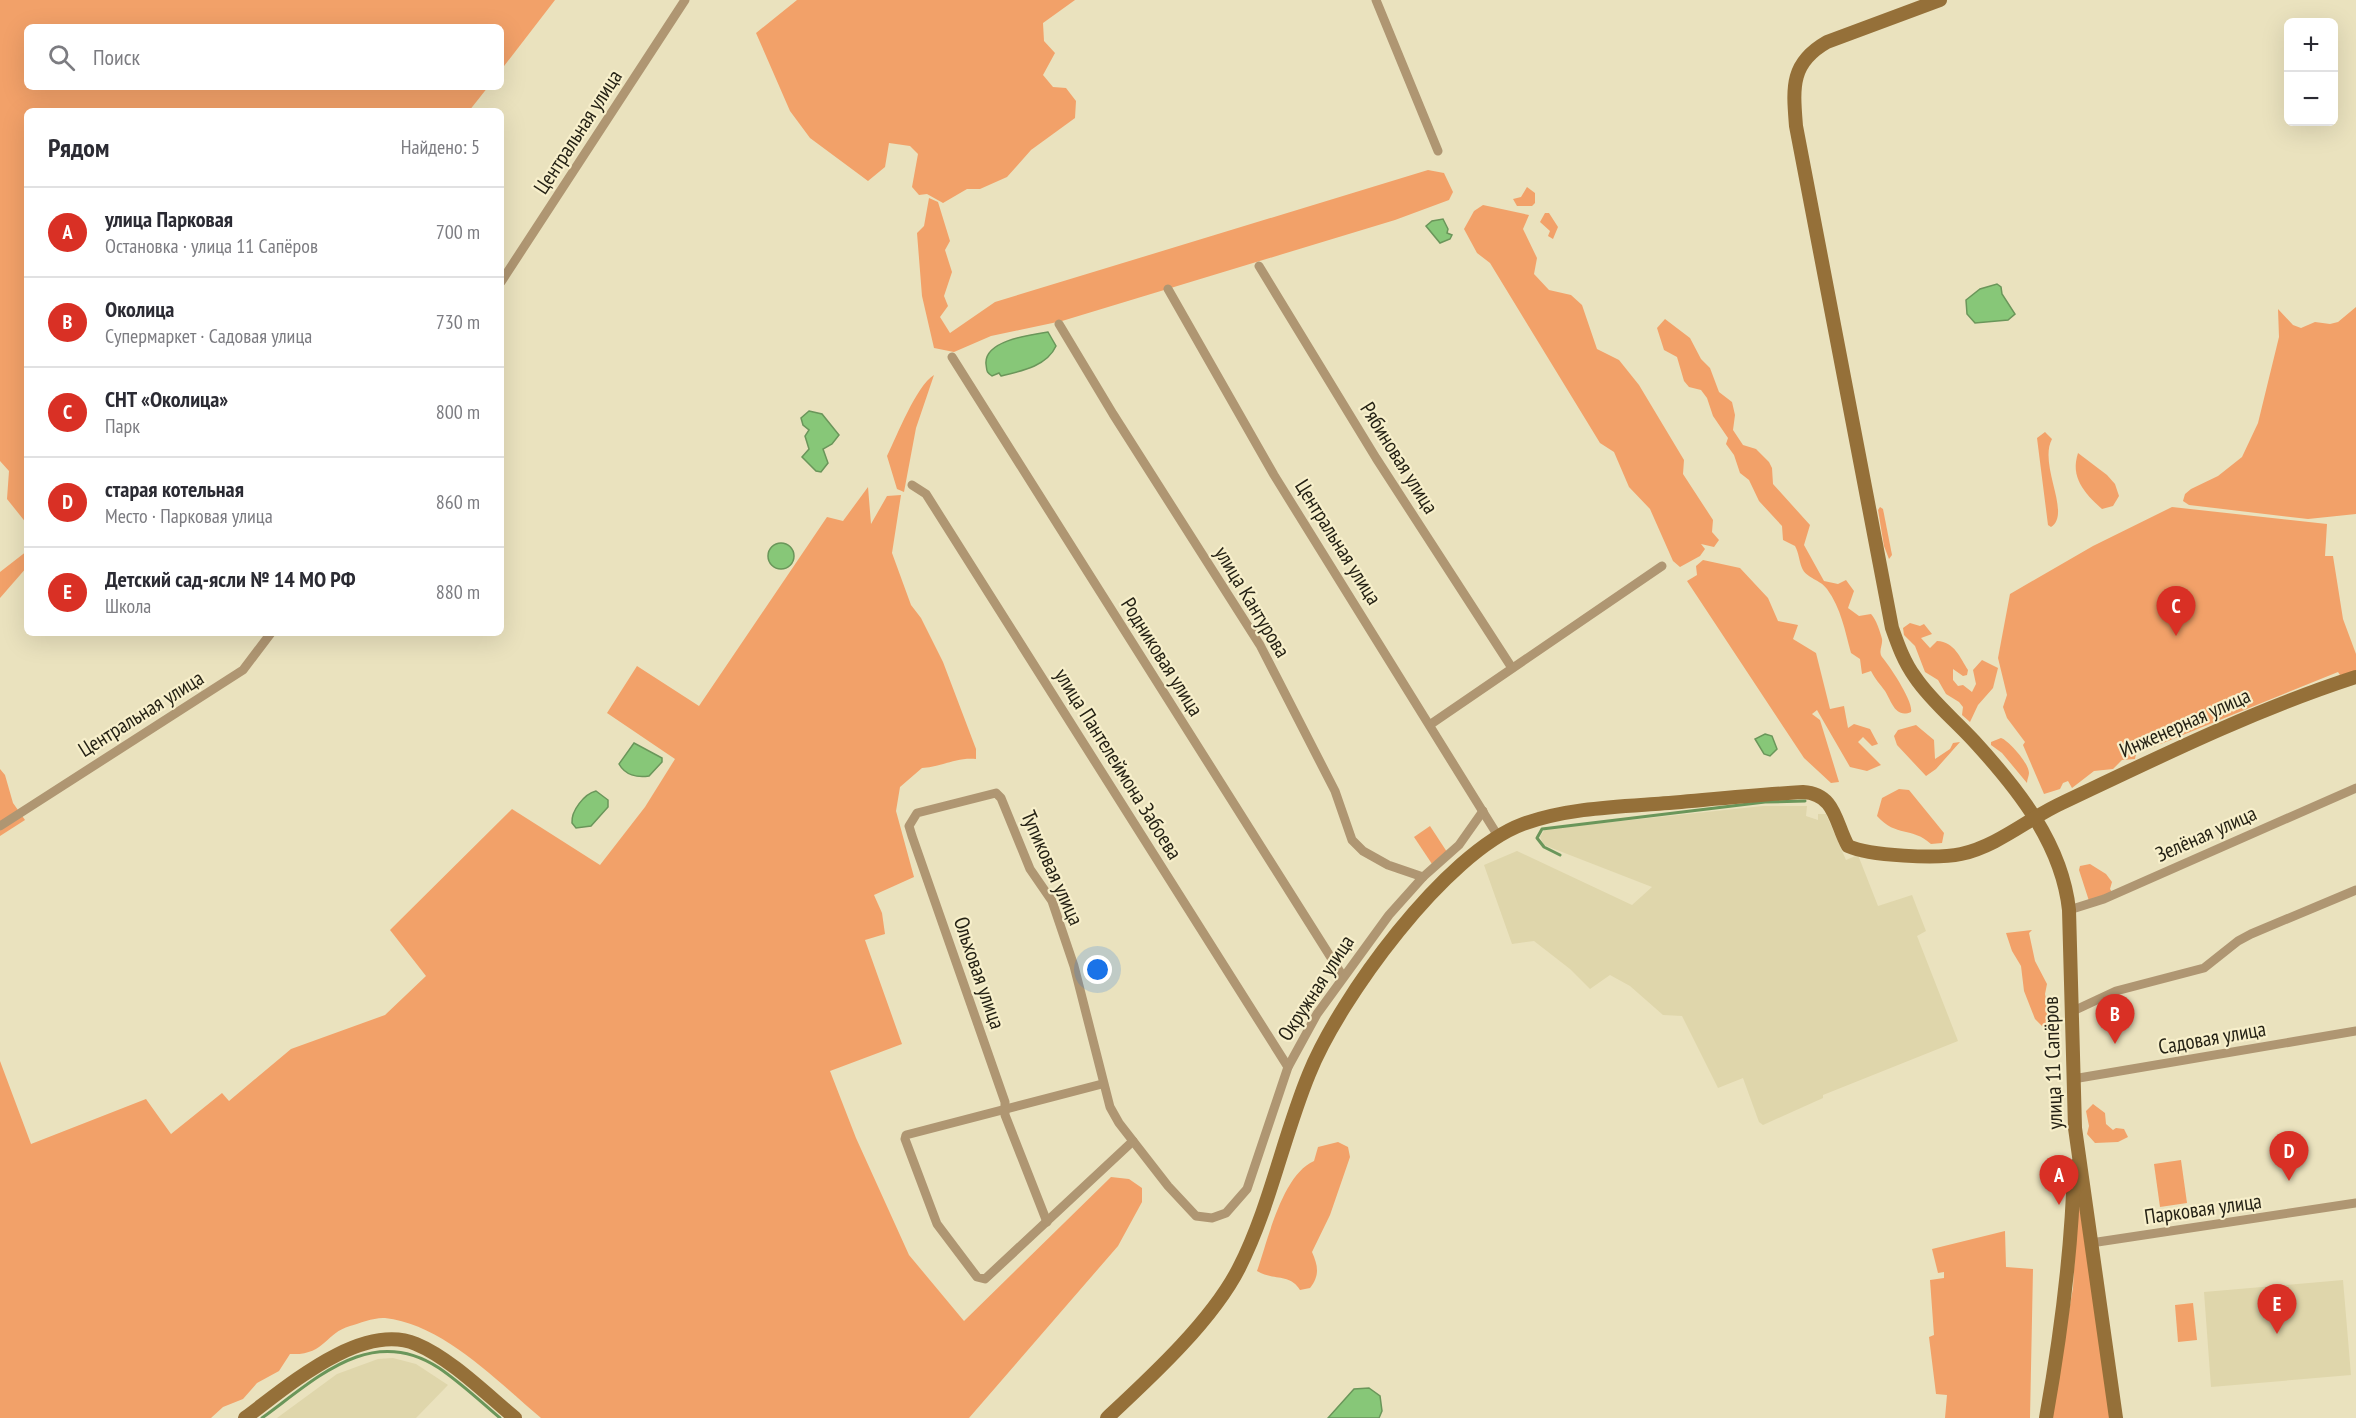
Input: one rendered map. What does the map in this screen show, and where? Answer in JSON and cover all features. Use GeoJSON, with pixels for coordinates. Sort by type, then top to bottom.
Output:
{"type":"FeatureCollection","features":[{"type":"Feature","properties":{"kind":"street","name":"Центральная улица"},"geometry":{"type":"LineString","coordinates":[[504,277],[685,0]]}},
{"type":"Feature","properties":{"kind":"street"},"geometry":{"type":"LineString","coordinates":[[1376,0],[1438,152]]}},
{"type":"Feature","properties":{"kind":"street","name":"улица 11 Сапёров"},"geometry":{"type":"LineString","coordinates":[[1940,0],[1827,42],[1815,50],[1800,68],[1794,82],[1796,126],[1892,628],[1916,679],[1999,769],[2035,819],[2060,866],[2069,910],[2075,1128],[2116,1418]]}},
{"type":"Feature","properties":{"kind":"street","name":"Рябиновая улица"},"geometry":{"type":"LineString","coordinates":[[1259,266],[1376,458],[1512,668]]}},
{"type":"Feature","properties":{"kind":"street","name":"Центральная улица"},"geometry":{"type":"LineString","coordinates":[[1168,289],[1274,475],[1431,724],[1498,836]]}},
{"type":"Feature","properties":{"kind":"street","name":"улица Кантурова"},"geometry":{"type":"LineString","coordinates":[[1059,324],[1157,485],[1260,645],[1335,791],[1352,840],[1363,851],[1388,865],[1423,877]]}},
{"type":"Feature","properties":{"kind":"street","name":"Родниковая улица"},"geometry":{"type":"LineString","coordinates":[[952,357],[1342,975]]}},
{"type":"Feature","properties":{"kind":"street","name":"улица Пантелеймона Забоева"},"geometry":{"type":"LineString","coordinates":[[912,485],[926,494],[1288,1068]]}},
{"type":"Feature","properties":{"kind":"street"},"geometry":{"type":"LineString","coordinates":[[1431,724],[1662,566]]}},
{"type":"Feature","properties":{"kind":"street","name":"Центральная улица"},"geometry":{"type":"LineString","coordinates":[[0,826],[243,670],[269,636]]}},
{"type":"Feature","properties":{"kind":"street","name":"Инженерная улица"},"geometry":{"type":"LineString","coordinates":[[1107,1418],[1176,1349],[1220,1299],[1238,1270],[1251,1241],[1310,1072],[1360,981],[1430,895],[1498,836],[1523,824],[1592,809],[1803,792],[1814,793],[1833,808],[1848,846],[1858,851],[1884,854],[1960,854],[1988,844],[2049,809],[2223,727],[2356,677]]}},
{"type":"Feature","properties":{"kind":"street","name":"Зелёная улица"},"geometry":{"type":"LineString","coordinates":[[2069,910],[2104,898],[2356,788]]}},
{"type":"Feature","properties":{"kind":"street","name":"Тупиковая улица"},"geometry":{"type":"LineString","coordinates":[[996,793],[1005,807],[1029,869],[1052,901],[1074,966],[1102,1084],[1115,1117],[1168,1186],[1196,1216],[1212,1218],[1226,1213]]}},
{"type":"Feature","properties":{"kind":"street","name":"Ольховая улица"},"geometry":{"type":"LineString","coordinates":[[996,793],[916,813],[909,826],[1005,1101],[1005,1115],[1047,1222]]}},
{"type":"Feature","properties":{"kind":"street","name":"Окружная улица"},"geometry":{"type":"LineString","coordinates":[[1226,1213],[1247,1189],[1288,1068],[1311,1023],[1342,975],[1389,915],[1423,877],[1459,845],[1483,811]]}},
{"type":"Feature","properties":{"kind":"street"},"geometry":{"type":"LineString","coordinates":[[2071,1012],[2116,991],[2204,968],[2238,941],[2251,934],[2356,890]]}},
{"type":"Feature","properties":{"kind":"street","name":"Садовая улица"},"geometry":{"type":"LineString","coordinates":[[2073,1079],[2356,1031]]}},
{"type":"Feature","properties":{"kind":"street"},"geometry":{"type":"LineString","coordinates":[[1102,1084],[912,1132],[905,1139],[937,1224],[977,1277],[985,1279],[1133,1141]]}},
{"type":"Feature","properties":{"kind":"street"},"geometry":{"type":"LineString","coordinates":[[2046,1418],[2062,1328],[2071,1246],[2075,1128]]}},
{"type":"Feature","properties":{"kind":"street","name":"Парковая улица"},"geometry":{"type":"LineString","coordinates":[[2091,1243],[2356,1203]]}},
{"type":"Feature","properties":{"kind":"street"},"geometry":{"type":"LineString","coordinates":[[245,1418],[328,1360],[362,1345],[393,1339],[414,1343],[435,1354],[515,1418]]}},
{"type":"Feature","properties":{"kind":"shaded area"},"geometry":{"type":"Polygon","coordinates":[[[0,0],[555,0],[504,66],[504,24],[24,24],[24,90],[486,90],[471,108],[24,108],[24,520],[7,499],[9,471],[0,461],[0,0]]]}},
{"type":"Feature","properties":{"kind":"shaded area"},"geometry":{"type":"Polygon","coordinates":[[[797,0],[1075,0],[1043,23],[1044,41],[1055,53],[1043,75],[1053,87],[1066,88],[1076,101],[1075,118],[1031,150],[1007,177],[980,189],[967,189],[943,203],[927,194],[919,195],[912,187],[918,154],[910,146],[889,143],[885,167],[868,181],[810,138],[790,111],[756,33],[797,0]]]}},
{"type":"Feature","properties":{"kind":"shaded area"},"geometry":{"type":"Polygon","coordinates":[[[1428,170],[1444,173],[1453,192],[1449,200],[1395,220],[1062,321],[991,336],[954,352],[934,348],[922,296],[917,233],[924,226],[929,198],[938,202],[950,241],[945,250],[952,272],[944,296],[948,306],[940,317],[950,333],[995,302],[1428,170]]]}},
{"type":"Feature","properties":{"kind":"shaded area"},"geometry":{"type":"Polygon","coordinates":[[[1527,187],[1535,193],[1535,203],[1532,206],[1517,206],[1513,199],[1521,197],[1527,187]]]}},
{"type":"Feature","properties":{"kind":"shaded area"},"geometry":{"type":"Polygon","coordinates":[[[1483,205],[1529,215],[1523,229],[1537,258],[1534,274],[1549,290],[1571,295],[1582,305],[1597,349],[1619,360],[1639,385],[1684,460],[1683,474],[1713,520],[1712,532],[1719,540],[1714,547],[1701,544],[1705,549],[1700,556],[1680,567],[1673,561],[1650,509],[1629,487],[1614,452],[1600,443],[1490,263],[1477,253],[1464,229],[1474,211],[1483,205]]]}},
{"type":"Feature","properties":{"kind":"shaded area"},"geometry":{"type":"Polygon","coordinates":[[[1545,213],[1549,213],[1558,227],[1553,239],[1548,236],[1550,231],[1540,222],[1545,213]]]}},
{"type":"Feature","properties":{"kind":"shaded area"},"geometry":{"type":"Polygon","coordinates":[[[1443,219],[1448,229],[1447,233],[1452,235],[1450,239],[1440,243],[1426,226],[1432,221],[1443,219]]]}},
{"type":"Feature","properties":{"kind":"shaded area"},"geometry":{"type":"Polygon","coordinates":[[[1997,284],[2001,287],[2002,294],[2015,314],[2008,320],[1975,323],[1967,314],[1966,300],[1980,289],[1997,284]]]}},
{"type":"Feature","properties":{"kind":"shaded area"},"geometry":{"type":"Polygon","coordinates":[[[2356,307],[2356,514],[2308,519],[2189,505],[2183,501],[2185,494],[2191,489],[2218,476],[2242,457],[2258,423],[2279,337],[2278,309],[2293,325],[2301,328],[2315,322],[2330,324],[2338,322],[2356,307]]]}},
{"type":"Feature","properties":{"kind":"shaded area"},"geometry":{"type":"Polygon","coordinates":[[[1665,319],[1690,338],[1701,359],[1710,368],[1719,392],[1732,402],[1735,415],[1733,430],[1743,445],[1756,449],[1769,462],[1772,468],[1773,484],[1810,525],[1804,545],[1824,581],[1838,584],[1846,580],[1854,591],[1848,608],[1859,616],[1871,614],[1875,619],[1882,639],[1881,655],[1905,692],[1911,712],[1901,713],[1894,708],[1871,671],[1862,674],[1860,659],[1851,653],[1842,620],[1832,596],[1824,586],[1804,571],[1795,546],[1783,540],[1782,526],[1759,501],[1749,480],[1740,473],[1734,455],[1726,444],[1728,438],[1713,416],[1707,398],[1701,390],[1689,387],[1684,381],[1677,357],[1664,350],[1657,328],[1665,319]]]}},
{"type":"Feature","properties":{"kind":"shaded area"},"geometry":{"type":"Polygon","coordinates":[[[1048,332],[1056,346],[1052,353],[1040,363],[1025,370],[1001,376],[999,373],[992,376],[988,372],[987,356],[999,345],[1019,337],[1048,332]]]}},
{"type":"Feature","properties":{"kind":"shaded area"},"geometry":{"type":"Polygon","coordinates":[[[934,375],[916,428],[904,492],[897,489],[887,456],[920,389],[934,375]]]}},
{"type":"Feature","properties":{"kind":"shaded area"},"geometry":{"type":"Polygon","coordinates":[[[809,411],[822,414],[839,435],[832,444],[823,449],[828,463],[821,472],[816,471],[802,457],[809,449],[805,436],[809,430],[803,425],[801,418],[809,411]]]}},
{"type":"Feature","properties":{"kind":"shaded area"},"geometry":{"type":"Polygon","coordinates":[[[2045,432],[2052,439],[2049,462],[2058,511],[2056,521],[2051,527],[2048,525],[2037,438],[2045,432]]]}},
{"type":"Feature","properties":{"kind":"shaded area"},"geometry":{"type":"Polygon","coordinates":[[[2078,453],[2115,484],[2119,496],[2113,506],[2102,509],[2084,491],[2077,477],[2078,453]]]}},
{"type":"Feature","properties":{"kind":"shaded area"},"geometry":{"type":"Polygon","coordinates":[[[868,487],[871,524],[887,496],[901,495],[892,553],[911,605],[921,618],[943,662],[976,749],[976,759],[962,759],[922,768],[900,787],[896,811],[914,877],[874,895],[882,913],[885,934],[865,940],[902,1044],[830,1071],[856,1138],[909,1255],[964,1321],[1111,1177],[1129,1179],[1142,1188],[1142,1202],[1118,1246],[969,1418],[541,1418],[488,1372],[449,1343],[428,1331],[407,1323],[381,1318],[342,1329],[311,1351],[290,1354],[279,1371],[257,1383],[243,1399],[223,1407],[211,1418],[0,1418],[0,1061],[31,1144],[146,1099],[171,1134],[222,1093],[229,1101],[291,1049],[385,1015],[426,976],[390,930],[512,809],[600,865],[645,807],[675,759],[607,713],[637,666],[699,706],[827,517],[843,521],[868,487]]]}},
{"type":"Feature","properties":{"kind":"shaded area"},"geometry":{"type":"Polygon","coordinates":[[[1880,507],[1883,509],[1892,555],[1889,559],[1884,546],[1878,510],[1880,507]]]}},
{"type":"Feature","properties":{"kind":"shaded area"},"geometry":{"type":"Polygon","coordinates":[[[2172,507],[2327,524],[2325,556],[2333,556],[2343,619],[2356,654],[2356,672],[2340,675],[2338,672],[2136,754],[2135,759],[2122,760],[2113,769],[2094,771],[2072,788],[2068,781],[2063,783],[2060,789],[2044,794],[2023,745],[2025,742],[2007,718],[2003,707],[2007,695],[1998,658],[2010,594],[2093,546],[2172,507]]]}},
{"type":"Feature","properties":{"kind":"shaded area"},"geometry":{"type":"Polygon","coordinates":[[[781,543],[790,547],[794,556],[790,565],[781,569],[772,565],[768,556],[772,547],[781,543]]]}},
{"type":"Feature","properties":{"kind":"shaded area"},"geometry":{"type":"Polygon","coordinates":[[[24,553],[24,570],[0,598],[0,572],[24,553]]]}},
{"type":"Feature","properties":{"kind":"shaded area"},"geometry":{"type":"Polygon","coordinates":[[[1703,560],[1740,568],[1768,598],[1778,621],[1798,625],[1793,639],[1816,653],[1830,709],[1844,706],[1848,728],[1854,724],[1870,729],[1878,744],[1872,746],[1863,737],[1858,742],[1881,765],[1867,771],[1850,767],[1817,710],[1812,714],[1820,720],[1839,782],[1831,783],[1804,758],[1687,581],[1697,575],[1696,566],[1703,560]]]}},
{"type":"Feature","properties":{"kind":"shaded area"},"geometry":{"type":"Polygon","coordinates":[[[1910,623],[1920,626],[1924,624],[1932,634],[1921,638],[1930,648],[1937,641],[1953,647],[1968,670],[1967,675],[1963,676],[1953,669],[1953,680],[1958,686],[1963,685],[1972,692],[1976,684],[1973,670],[1982,660],[1998,668],[1993,688],[1978,705],[1970,722],[1962,715],[1963,707],[1959,702],[1946,694],[1938,680],[1925,672],[1915,646],[1904,635],[1903,628],[1910,623]]]}},
{"type":"Feature","properties":{"kind":"shaded area"},"geometry":{"type":"Polygon","coordinates":[[[1916,725],[1934,740],[1935,759],[1950,749],[1953,743],[1960,742],[1936,769],[1926,776],[1897,745],[1894,736],[1898,730],[1916,725]]]}},
{"type":"Feature","properties":{"kind":"shaded area"},"geometry":{"type":"Polygon","coordinates":[[[1765,734],[1772,736],[1777,749],[1770,756],[1764,754],[1755,739],[1765,734]]]}},
{"type":"Feature","properties":{"kind":"shaded area"},"geometry":{"type":"Polygon","coordinates":[[[2001,738],[2013,747],[2026,764],[2029,773],[2027,783],[2002,753],[1991,745],[1991,742],[2001,738]]]}},
{"type":"Feature","properties":{"kind":"shaded area"},"geometry":{"type":"Polygon","coordinates":[[[634,743],[662,758],[662,762],[649,776],[632,775],[619,764],[634,743]]]}},
{"type":"Feature","properties":{"kind":"shaded area"},"geometry":{"type":"Polygon","coordinates":[[[0,769],[5,775],[13,803],[25,820],[0,836],[0,769]]]}},
{"type":"Feature","properties":{"kind":"shaded area"},"geometry":{"type":"Polygon","coordinates":[[[1899,789],[1909,790],[1944,833],[1942,843],[1931,844],[1917,835],[1891,827],[1877,816],[1882,798],[1899,789]]]}},
{"type":"Feature","properties":{"kind":"shaded area"},"geometry":{"type":"Polygon","coordinates":[[[596,791],[608,800],[608,807],[591,826],[576,828],[572,823],[572,818],[576,808],[583,799],[596,791]]]}},
{"type":"Feature","properties":{"kind":"shaded area"},"geometry":{"type":"Polygon","coordinates":[[[1763,806],[1807,806],[1806,816],[1818,820],[1818,814],[1826,814],[1846,860],[1858,855],[1878,906],[1912,895],[1926,931],[1917,936],[1958,1041],[1823,1095],[1823,1098],[1763,1125],[1759,1122],[1743,1078],[1718,1088],[1682,1016],[1663,1015],[1630,986],[1610,975],[1590,989],[1570,969],[1534,941],[1512,944],[1484,865],[1517,851],[1632,905],[1652,887],[1544,845],[1540,837],[1545,829],[1763,806]]]}},
{"type":"Feature","properties":{"kind":"shaded area"},"geometry":{"type":"Polygon","coordinates":[[[1430,826],[1447,852],[1432,864],[1414,837],[1430,826]]]}},
{"type":"Feature","properties":{"kind":"shaded area"},"geometry":{"type":"Polygon","coordinates":[[[2090,864],[2106,874],[2112,882],[2110,889],[2113,894],[2090,904],[2079,870],[2080,866],[2090,864]]]}},
{"type":"Feature","properties":{"kind":"shaded area"},"geometry":{"type":"Polygon","coordinates":[[[2032,930],[2029,933],[2035,961],[2047,984],[2045,994],[2051,1022],[2045,1029],[2035,1019],[2024,991],[2021,966],[2012,951],[2006,933],[2032,930]]]}},
{"type":"Feature","properties":{"kind":"shaded area"},"geometry":{"type":"Polygon","coordinates":[[[2093,1104],[2105,1113],[2106,1124],[2113,1130],[2124,1129],[2128,1137],[2118,1142],[2095,1143],[2087,1134],[2089,1126],[2086,1111],[2093,1104]]]}},
{"type":"Feature","properties":{"kind":"shaded area"},"geometry":{"type":"Polygon","coordinates":[[[1338,1142],[1348,1147],[1350,1157],[1330,1215],[1312,1252],[1317,1266],[1317,1275],[1310,1288],[1300,1290],[1291,1281],[1257,1271],[1271,1226],[1293,1180],[1303,1168],[1314,1161],[1318,1147],[1338,1142]]]}},
{"type":"Feature","properties":{"kind":"shaded area"},"geometry":{"type":"Polygon","coordinates":[[[2181,1160],[2187,1203],[2160,1207],[2154,1164],[2181,1160]]]}},
{"type":"Feature","properties":{"kind":"shaded area"},"geometry":{"type":"Polygon","coordinates":[[[2078,1196],[2111,1418],[2050,1418],[2073,1288],[2078,1196]]]}},
{"type":"Feature","properties":{"kind":"shaded area"},"geometry":{"type":"Polygon","coordinates":[[[2005,1231],[2006,1267],[2033,1269],[2030,1418],[1945,1418],[1947,1395],[1936,1394],[1929,1337],[1934,1335],[1930,1280],[1944,1278],[1944,1272],[1938,1273],[1932,1249],[2005,1231]]]}},
{"type":"Feature","properties":{"kind":"shaded area"},"geometry":{"type":"Polygon","coordinates":[[[2343,1280],[2351,1375],[2211,1387],[2204,1292],[2343,1280]]]}},
{"type":"Feature","properties":{"kind":"shaded area"},"geometry":{"type":"Polygon","coordinates":[[[2193,1303],[2197,1340],[2178,1342],[2175,1305],[2193,1303]]]}},
{"type":"Feature","properties":{"kind":"shaded area"},"geometry":{"type":"Polygon","coordinates":[[[393,1358],[416,1364],[448,1385],[416,1418],[277,1418],[337,1374],[378,1359],[393,1358]]]}},
{"type":"Feature","properties":{"kind":"shaded area"},"geometry":{"type":"Polygon","coordinates":[[[1369,1388],[1380,1396],[1382,1411],[1379,1418],[1328,1418],[1354,1389],[1369,1388]]]}},
{"type":"Feature","properties":{"kind":"waterway"},"geometry":{"type":"LineString","coordinates":[[1560,855],[1544,847],[1537,838],[1542,829],[1765,802],[1805,801]]}},
{"type":"Feature","properties":{"kind":"waterway"},"geometry":{"type":"LineString","coordinates":[[262,1418],[303,1387],[345,1362],[367,1354],[390,1351],[414,1356],[439,1368],[500,1418]]}},
{"type":"Feature","properties":{"kind":"place","name":"СНТ «Околица»"},"geometry":{"type":"Point","coordinates":[2176,636]}},
{"type":"Feature","properties":{"kind":"place","name":"Околица"},"geometry":{"type":"Point","coordinates":[2115,1044]}},
{"type":"Feature","properties":{"kind":"place","name":"старая котельная"},"geometry":{"type":"Point","coordinates":[2289,1181]}},
{"type":"Feature","properties":{"kind":"place","name":"улица Парковая"},"geometry":{"type":"Point","coordinates":[2059,1205]}},
{"type":"Feature","properties":{"kind":"place","name":"Детский сад-ясли № 14 МО РФ"},"geometry":{"type":"Point","coordinates":[2277,1334]}}]}
